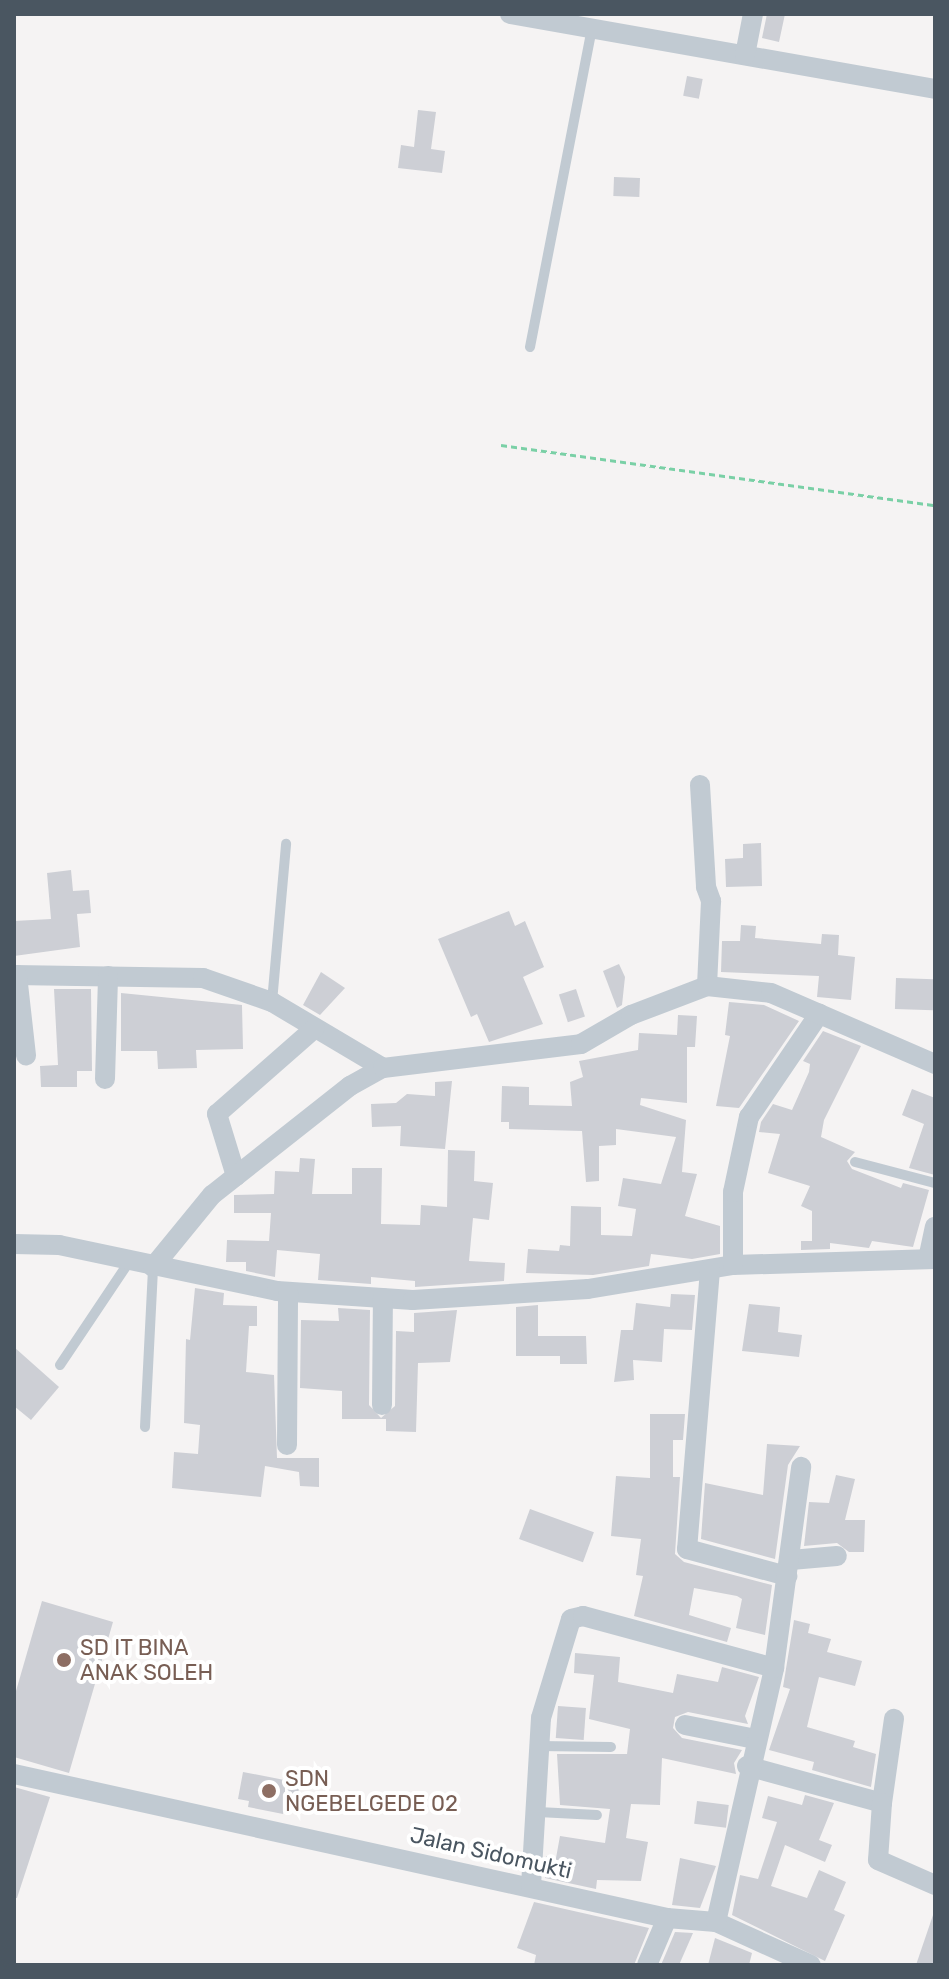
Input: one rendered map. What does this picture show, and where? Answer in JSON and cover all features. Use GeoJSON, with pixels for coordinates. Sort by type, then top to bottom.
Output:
{"type":"FeatureCollection","features":[{"type":"Feature","properties":{"kind":"street"},"geometry":{"type":"LineString","coordinates":[[510,14],[935,89]]}},
{"type":"Feature","properties":{"kind":"street"},"geometry":{"type":"LineString","coordinates":[[738,54],[740,14]]}},
{"type":"Feature","properties":{"kind":"street"},"geometry":{"type":"LineString","coordinates":[[738,54],[753,14]]}},
{"type":"Feature","properties":{"kind":"street"},"geometry":{"type":"LineString","coordinates":[[700,785],[706,887],[711,901],[707,986]]}},
{"type":"Feature","properties":{"kind":"street"},"geometry":{"type":"LineString","coordinates":[[26,1055],[16,975],[203,978],[272,1002],[383,1068]]}},
{"type":"Feature","properties":{"kind":"street"},"geometry":{"type":"LineString","coordinates":[[105,1079],[108,976]]}},
{"type":"Feature","properties":{"kind":"street"},"geometry":{"type":"LineString","coordinates":[[153,1267],[212,1195],[350,1086],[383,1068],[581,1044],[631,1015],[707,986],[771,993],[935,1064]]}},
{"type":"Feature","properties":{"kind":"street"},"geometry":{"type":"LineString","coordinates":[[733,1265],[733,1192],[749,1117],[819,1014]]}},
{"type":"Feature","properties":{"kind":"street"},"geometry":{"type":"LineString","coordinates":[[236,1176],[217,1114],[315,1028]]}},
{"type":"Feature","properties":{"kind":"street"},"geometry":{"type":"LineString","coordinates":[[14,1244],[59,1245],[131,1259],[153,1267],[288,1292],[383,1298],[520,1296],[733,1265],[932,1259],[935,1227]]}},
{"type":"Feature","properties":{"kind":"street"},"geometry":{"type":"LineString","coordinates":[[710,1270],[687,1549],[692,1555],[789,1568],[837,1556]]}},
{"type":"Feature","properties":{"kind":"street"},"geometry":{"type":"LineString","coordinates":[[287,1445],[288,1292]]}},
{"type":"Feature","properties":{"kind":"street"},"geometry":{"type":"LineString","coordinates":[[382,1405],[383,1298]]}},
{"type":"Feature","properties":{"kind":"street"},"geometry":{"type":"LineString","coordinates":[[716,1922],[747,1766],[774,1668],[801,1467]]}},
{"type":"Feature","properties":{"kind":"street"},"geometry":{"type":"LineString","coordinates":[[531,1886],[538,1812],[539,1746],[546,1693],[576,1616],[774,1668]]}},
{"type":"Feature","properties":{"kind":"street"},"geometry":{"type":"LineString","coordinates":[[894,1719],[882,1803],[878,1860],[935,1885]]}},
{"type":"Feature","properties":{"kind":"street"},"geometry":{"type":"LineString","coordinates":[[685,1725],[755,1739]]}},
{"type":"Feature","properties":{"kind":"street"},"geometry":{"type":"LineString","coordinates":[[747,1766],[882,1803]]}},
{"type":"Feature","properties":{"kind":"street","name":"Jalan Sidomukti"},"geometry":{"type":"LineString","coordinates":[[14,1774],[667,1918],[716,1922],[803,1963]]}},
{"type":"Feature","properties":{"kind":"street"},"geometry":{"type":"LineString","coordinates":[[647,1965],[667,1918]]}},
{"type":"Feature","properties":{"kind":"lane"},"geometry":{"type":"LineString","coordinates":[[530,347],[592,29]]}},
{"type":"Feature","properties":{"kind":"lane"},"geometry":{"type":"LineString","coordinates":[[272,1002],[286,844]]}},
{"type":"Feature","properties":{"kind":"lane"},"geometry":{"type":"LineString","coordinates":[[855,1162],[935,1183]]}},
{"type":"Feature","properties":{"kind":"lane"},"geometry":{"type":"LineString","coordinates":[[60,1365],[131,1259]]}},
{"type":"Feature","properties":{"kind":"lane"},"geometry":{"type":"LineString","coordinates":[[145,1427],[153,1267]]}},
{"type":"Feature","properties":{"kind":"lane"},"geometry":{"type":"LineString","coordinates":[[539,1746],[611,1747]]}},
{"type":"Feature","properties":{"kind":"lane"},"geometry":{"type":"LineString","coordinates":[[538,1812],[597,1815]]}},
{"type":"Feature","properties":{"kind":"path"},"geometry":{"type":"LineString","coordinates":[[501,445],[935,505]]}},
{"type":"Feature","properties":{"kind":"building"},"geometry":{"type":"Polygon","coordinates":[[[767,14],[785,14],[779,42],[762,38],[767,14]]]}},
{"type":"Feature","properties":{"kind":"building"},"geometry":{"type":"Polygon","coordinates":[[[687,76],[703,79],[699,99],[683,96],[687,76]]]}},
{"type":"Feature","properties":{"kind":"building"},"geometry":{"type":"Polygon","coordinates":[[[418,110],[436,112],[431,149],[445,151],[442,173],[398,168],[401,145],[414,147],[418,110]]]}},
{"type":"Feature","properties":{"kind":"building"},"geometry":{"type":"Polygon","coordinates":[[[614,177],[640,178],[639,197],[613,196],[614,177]]]}},
{"type":"Feature","properties":{"kind":"building"},"geometry":{"type":"Polygon","coordinates":[[[761,843],[762,886],[726,887],[725,859],[743,858],[743,844],[761,843]]]}},
{"type":"Feature","properties":{"kind":"building"},"geometry":{"type":"Polygon","coordinates":[[[71,870],[73,891],[89,890],[91,913],[77,914],[80,947],[14,956],[14,921],[51,919],[47,873],[71,870]]]}},
{"type":"Feature","properties":{"kind":"building"},"geometry":{"type":"Polygon","coordinates":[[[509,911],[515,926],[525,921],[544,967],[523,977],[543,1024],[489,1042],[477,1014],[471,1017],[438,939],[509,911]]]}},
{"type":"Feature","properties":{"kind":"building"},"geometry":{"type":"Polygon","coordinates":[[[741,925],[756,926],[755,938],[821,944],[822,934],[839,935],[838,955],[855,957],[851,1000],[817,997],[819,976],[721,972],[722,941],[740,941],[741,925]]]}},
{"type":"Feature","properties":{"kind":"building"},"geometry":{"type":"Polygon","coordinates":[[[619,964],[625,977],[622,1005],[617,1008],[603,971],[619,964]]]}},
{"type":"Feature","properties":{"kind":"building"},"geometry":{"type":"Polygon","coordinates":[[[321,972],[345,988],[320,1015],[303,1005],[321,972]]]}},
{"type":"Feature","properties":{"kind":"building"},"geometry":{"type":"Polygon","coordinates":[[[896,978],[934,979],[933,1010],[895,1009],[896,978]]]}},
{"type":"Feature","properties":{"kind":"building"},"geometry":{"type":"Polygon","coordinates":[[[54,989],[91,989],[92,1071],[77,1071],[77,1087],[41,1087],[40,1066],[58,1065],[54,989]]]}},
{"type":"Feature","properties":{"kind":"building"},"geometry":{"type":"Polygon","coordinates":[[[576,989],[585,1017],[568,1022],[559,995],[576,989]]]}},
{"type":"Feature","properties":{"kind":"building"},"geometry":{"type":"Polygon","coordinates":[[[121,993],[242,1005],[243,1049],[196,1050],[197,1068],[158,1069],[157,1051],[121,1051],[121,993]]]}},
{"type":"Feature","properties":{"kind":"building"},"geometry":{"type":"Polygon","coordinates":[[[729,1002],[764,1005],[799,1021],[739,1108],[716,1106],[730,1036],[725,1035],[729,1002]]]}},
{"type":"Feature","properties":{"kind":"building"},"geometry":{"type":"Polygon","coordinates":[[[678,1015],[697,1016],[695,1047],[687,1047],[687,1103],[641,1098],[640,1105],[686,1120],[682,1172],[697,1174],[685,1216],[720,1226],[720,1254],[692,1259],[651,1254],[649,1266],[593,1275],[526,1273],[528,1249],[559,1251],[560,1245],[570,1246],[571,1206],[601,1207],[601,1235],[632,1236],[636,1209],[618,1206],[623,1178],[661,1184],[676,1137],[616,1129],[616,1145],[599,1146],[599,1181],[586,1182],[582,1131],[509,1129],[509,1122],[501,1122],[502,1086],[529,1087],[529,1105],[572,1106],[570,1082],[583,1077],[579,1061],[638,1050],[639,1033],[677,1035],[678,1015]]]}},
{"type":"Feature","properties":{"kind":"building"},"geometry":{"type":"Polygon","coordinates":[[[823,1031],[861,1046],[824,1120],[821,1137],[855,1152],[847,1161],[852,1169],[901,1188],[903,1183],[929,1190],[913,1247],[872,1241],[869,1248],[830,1243],[830,1249],[801,1250],[801,1241],[812,1241],[812,1211],[801,1206],[810,1186],[768,1173],[780,1134],[759,1132],[761,1122],[773,1104],[792,1110],[809,1072],[810,1064],[803,1061],[823,1031]]]}},
{"type":"Feature","properties":{"kind":"building"},"geometry":{"type":"Polygon","coordinates":[[[452,1081],[445,1149],[400,1146],[401,1126],[372,1127],[371,1104],[396,1103],[407,1094],[435,1096],[435,1082],[452,1081]]]}},
{"type":"Feature","properties":{"kind":"building"},"geometry":{"type":"Polygon","coordinates":[[[912,1089],[935,1098],[935,1175],[909,1168],[924,1124],[902,1115],[912,1089]]]}},
{"type":"Feature","properties":{"kind":"building"},"geometry":{"type":"Polygon","coordinates":[[[448,1150],[475,1151],[474,1181],[493,1183],[489,1220],[473,1218],[469,1261],[505,1263],[504,1281],[415,1287],[415,1281],[371,1277],[371,1284],[318,1280],[320,1254],[277,1250],[275,1277],[246,1271],[246,1262],[226,1262],[227,1240],[269,1241],[271,1213],[234,1213],[234,1195],[274,1194],[275,1171],[299,1172],[300,1158],[315,1159],[312,1194],[352,1194],[352,1168],[382,1168],[381,1224],[420,1225],[421,1205],[447,1207],[448,1150]]]}},
{"type":"Feature","properties":{"kind":"building"},"geometry":{"type":"Polygon","coordinates":[[[195,1288],[224,1293],[223,1305],[257,1306],[257,1326],[249,1326],[246,1372],[274,1375],[277,1458],[319,1458],[319,1487],[300,1486],[299,1472],[265,1466],[261,1497],[172,1488],[174,1452],[198,1454],[200,1425],[184,1423],[186,1339],[190,1340],[195,1288]]]}},
{"type":"Feature","properties":{"kind":"building"},"geometry":{"type":"Polygon","coordinates":[[[671,1294],[695,1295],[692,1330],[664,1329],[662,1362],[633,1360],[634,1380],[614,1382],[621,1330],[633,1330],[636,1303],[670,1307],[671,1294]]]}},
{"type":"Feature","properties":{"kind":"building"},"geometry":{"type":"Polygon","coordinates":[[[749,1304],[780,1307],[778,1332],[802,1335],[799,1357],[742,1351],[749,1304]]]}},
{"type":"Feature","properties":{"kind":"building"},"geometry":{"type":"Polygon","coordinates":[[[538,1305],[538,1336],[586,1336],[587,1364],[560,1364],[560,1356],[516,1356],[516,1307],[538,1305]]]}},
{"type":"Feature","properties":{"kind":"building"},"geometry":{"type":"Polygon","coordinates":[[[338,1308],[370,1310],[369,1405],[381,1418],[395,1406],[396,1331],[414,1332],[414,1313],[457,1310],[450,1362],[418,1363],[416,1432],[386,1431],[386,1419],[342,1419],[342,1391],[300,1388],[301,1320],[339,1321],[338,1308]]]}},
{"type":"Feature","properties":{"kind":"building"},"geometry":{"type":"Polygon","coordinates":[[[14,1347],[59,1387],[31,1420],[14,1406],[14,1347]]]}},
{"type":"Feature","properties":{"kind":"building"},"geometry":{"type":"Polygon","coordinates":[[[650,1414],[685,1414],[683,1440],[673,1440],[673,1477],[680,1477],[675,1554],[684,1562],[772,1585],[765,1635],[736,1628],[742,1599],[694,1588],[689,1615],[731,1628],[727,1642],[634,1616],[643,1576],[636,1575],[641,1539],[611,1536],[616,1476],[650,1478],[650,1414]]]}},
{"type":"Feature","properties":{"kind":"building"},"geometry":{"type":"Polygon","coordinates":[[[767,1444],[800,1446],[788,1465],[775,1559],[701,1539],[705,1483],[763,1495],[767,1444]]]}},
{"type":"Feature","properties":{"kind":"building"},"geometry":{"type":"Polygon","coordinates":[[[836,1475],[855,1479],[845,1520],[865,1520],[864,1552],[849,1552],[837,1543],[804,1546],[809,1502],[829,1503],[836,1475]]]}},
{"type":"Feature","properties":{"kind":"building"},"geometry":{"type":"Polygon","coordinates":[[[530,1509],[594,1532],[583,1562],[519,1539],[530,1509]]]}},
{"type":"Feature","properties":{"kind":"building","name":"SD IT BINA ANAK SOLEH"},"geometry":{"type":"Polygon","coordinates":[[[42,1601],[113,1622],[69,1773],[14,1757],[14,1698],[42,1601]]]}},
{"type":"Feature","properties":{"kind":"building"},"geometry":{"type":"Polygon","coordinates":[[[794,1620],[810,1624],[808,1633],[831,1639],[827,1652],[862,1661],[855,1686],[819,1677],[807,1727],[855,1741],[853,1747],[876,1754],[871,1787],[812,1770],[814,1762],[769,1750],[790,1689],[783,1687],[794,1620]]]}},
{"type":"Feature","properties":{"kind":"building"},"geometry":{"type":"Polygon","coordinates":[[[575,1653],[620,1657],[618,1682],[673,1693],[677,1674],[718,1682],[722,1667],[759,1677],[745,1716],[748,1724],[688,1712],[675,1717],[673,1728],[682,1738],[742,1750],[734,1763],[736,1774],[662,1758],[660,1805],[631,1804],[626,1838],[648,1842],[641,1881],[597,1880],[596,1889],[545,1878],[546,1856],[556,1858],[560,1836],[605,1843],[610,1809],[560,1805],[557,1754],[627,1754],[630,1729],[589,1719],[594,1675],[574,1673],[575,1653]]]}},
{"type":"Feature","properties":{"kind":"building"},"geometry":{"type":"Polygon","coordinates":[[[558,1706],[586,1708],[584,1740],[556,1738],[558,1706]]]}},
{"type":"Feature","properties":{"kind":"building","name":"SDN NGEBELGEDE 02"},"geometry":{"type":"Polygon","coordinates":[[[243,1772],[300,1783],[295,1810],[284,1808],[283,1814],[248,1807],[249,1801],[238,1799],[243,1772]]]}},
{"type":"Feature","properties":{"kind":"building"},"geometry":{"type":"Polygon","coordinates":[[[14,1787],[50,1797],[17,1898],[14,1898],[14,1787]]]}},
{"type":"Feature","properties":{"kind":"building"},"geometry":{"type":"Polygon","coordinates":[[[805,1795],[834,1803],[819,1840],[832,1845],[825,1862],[785,1845],[771,1886],[807,1898],[819,1870],[846,1882],[834,1910],[845,1915],[825,1961],[732,1915],[740,1875],[758,1879],[777,1822],[762,1818],[768,1796],[802,1805],[805,1795]]]}},
{"type":"Feature","properties":{"kind":"building"},"geometry":{"type":"Polygon","coordinates":[[[697,1801],[729,1805],[726,1828],[694,1824],[697,1801]]]}},
{"type":"Feature","properties":{"kind":"building"},"geometry":{"type":"Polygon","coordinates":[[[680,1858],[716,1866],[700,1908],[672,1905],[680,1858]]]}},
{"type":"Feature","properties":{"kind":"building"},"geometry":{"type":"Polygon","coordinates":[[[534,1902],[649,1928],[634,1965],[534,1965],[536,1955],[517,1948],[534,1902]]]}},
{"type":"Feature","properties":{"kind":"building"},"geometry":{"type":"Polygon","coordinates":[[[933,1915],[935,1965],[916,1965],[933,1915]]]}},
{"type":"Feature","properties":{"kind":"building"},"geometry":{"type":"Polygon","coordinates":[[[675,1932],[693,1933],[679,1965],[661,1965],[675,1932]]]}},
{"type":"Feature","properties":{"kind":"building"},"geometry":{"type":"Polygon","coordinates":[[[715,1938],[752,1953],[749,1965],[708,1965],[715,1938]]]}},
{"type":"Feature","properties":{"kind":"place","name":"SD IT BINA ANAK SOLEH"},"geometry":{"type":"Point","coordinates":[64,1660]}},
{"type":"Feature","properties":{"kind":"place","name":"SDN NGEBELGEDE 02"},"geometry":{"type":"Point","coordinates":[269,1791]}}]}
